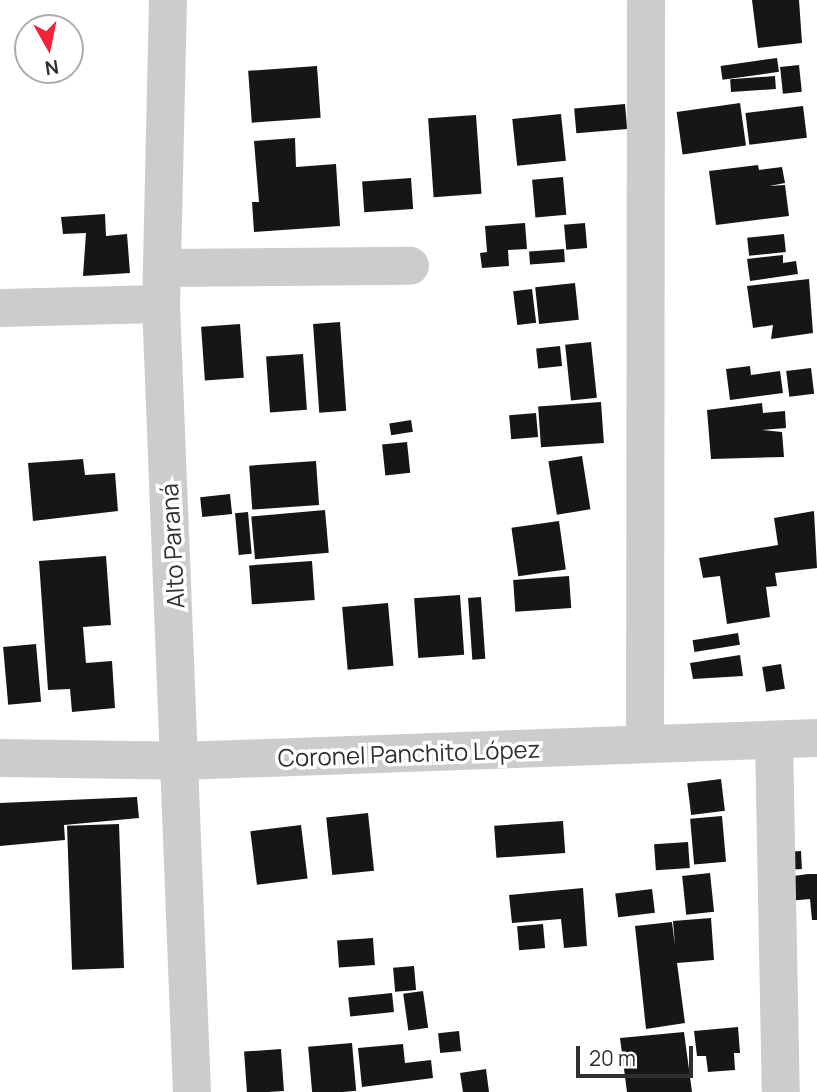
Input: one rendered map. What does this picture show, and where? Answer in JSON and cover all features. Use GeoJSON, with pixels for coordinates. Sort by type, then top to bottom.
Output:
{"type":"FeatureCollection","features":[{"type":"Feature","properties":{"kind":"street","name":"Alto Paraná"},"geometry":{"type":"LineString","coordinates":[[168,0],[162,286],[182,761],[192,1092]]}},
{"type":"Feature","properties":{"kind":"street"},"geometry":{"type":"LineString","coordinates":[[645,744],[646,0]]}},
{"type":"Feature","properties":{"kind":"street"},"geometry":{"type":"LineString","coordinates":[[0,308],[162,286],[410,266]]}},
{"type":"Feature","properties":{"kind":"street","name":"Coronel Panchito López"},"geometry":{"type":"LineString","coordinates":[[0,758],[182,761],[817,738]]}},
{"type":"Feature","properties":{"kind":"street"},"geometry":{"type":"LineString","coordinates":[[774,740],[781,1092]]}},
{"type":"Feature","properties":{"kind":"building"},"geometry":{"type":"Polygon","coordinates":[[[752,0],[799,0],[802,43],[758,48],[752,0]]]}},
{"type":"Feature","properties":{"kind":"building"},"geometry":{"type":"Polygon","coordinates":[[[777,58],[779,72],[723,80],[721,66],[777,58]]]}},
{"type":"Feature","properties":{"kind":"building"},"geometry":{"type":"Polygon","coordinates":[[[799,65],[802,92],[783,94],[780,67],[799,65]]]}},
{"type":"Feature","properties":{"kind":"building"},"geometry":{"type":"Polygon","coordinates":[[[317,66],[321,118],[252,123],[248,71],[317,66]]]}},
{"type":"Feature","properties":{"kind":"building"},"geometry":{"type":"Polygon","coordinates":[[[775,76],[776,89],[731,92],[730,79],[775,76]]]}},
{"type":"Feature","properties":{"kind":"building"},"geometry":{"type":"Polygon","coordinates":[[[740,103],[746,146],[683,154],[677,112],[740,103]]]}},
{"type":"Feature","properties":{"kind":"building"},"geometry":{"type":"Polygon","coordinates":[[[625,104],[627,129],[576,133],[574,108],[625,104]]]}},
{"type":"Feature","properties":{"kind":"building"},"geometry":{"type":"Polygon","coordinates":[[[803,106],[807,138],[749,145],[745,113],[803,106]]]}},
{"type":"Feature","properties":{"kind":"building"},"geometry":{"type":"Polygon","coordinates":[[[561,114],[566,161],[517,166],[512,119],[561,114]]]}},
{"type":"Feature","properties":{"kind":"building"},"geometry":{"type":"Polygon","coordinates":[[[476,115],[482,194],[434,197],[428,118],[476,115]]]}},
{"type":"Feature","properties":{"kind":"building"},"geometry":{"type":"Polygon","coordinates":[[[295,138],[296,167],[336,164],[340,226],[254,232],[252,202],[259,202],[254,141],[295,138]]]}},
{"type":"Feature","properties":{"kind":"building"},"geometry":{"type":"Polygon","coordinates":[[[758,165],[759,170],[782,167],[785,183],[769,186],[785,185],[789,216],[716,225],[709,171],[758,165]]]}},
{"type":"Feature","properties":{"kind":"building"},"geometry":{"type":"Polygon","coordinates":[[[563,177],[566,215],[535,218],[532,180],[563,177]]]}},
{"type":"Feature","properties":{"kind":"building"},"geometry":{"type":"Polygon","coordinates":[[[411,178],[413,209],[364,212],[362,181],[411,178]]]}},
{"type":"Feature","properties":{"kind":"building"},"geometry":{"type":"Polygon","coordinates":[[[105,214],[106,236],[127,234],[130,273],[83,276],[86,233],[63,234],[61,217],[105,214]]]}},
{"type":"Feature","properties":{"kind":"building"},"geometry":{"type":"Polygon","coordinates":[[[525,223],[527,249],[508,250],[509,266],[482,268],[480,253],[487,252],[485,226],[525,223]]]}},
{"type":"Feature","properties":{"kind":"building"},"geometry":{"type":"Polygon","coordinates":[[[585,223],[587,248],[566,250],[564,225],[585,223]]]}},
{"type":"Feature","properties":{"kind":"building"},"geometry":{"type":"Polygon","coordinates":[[[784,234],[786,252],[749,256],[747,238],[784,234]]]}},
{"type":"Feature","properties":{"kind":"building"},"geometry":{"type":"Polygon","coordinates":[[[564,249],[565,262],[530,264],[529,251],[564,249]]]}},
{"type":"Feature","properties":{"kind":"building"},"geometry":{"type":"Polygon","coordinates":[[[783,255],[783,263],[796,261],[798,274],[750,281],[747,259],[783,255]]]}},
{"type":"Feature","properties":{"kind":"building"},"geometry":{"type":"Polygon","coordinates":[[[809,279],[813,333],[771,339],[773,325],[753,328],[747,286],[809,279]]]}},
{"type":"Feature","properties":{"kind":"building"},"geometry":{"type":"Polygon","coordinates":[[[575,283],[579,320],[539,324],[535,287],[575,283]]]}},
{"type":"Feature","properties":{"kind":"building"},"geometry":{"type":"Polygon","coordinates":[[[532,289],[536,323],[517,325],[513,291],[532,289]]]}},
{"type":"Feature","properties":{"kind":"building"},"geometry":{"type":"Polygon","coordinates":[[[340,322],[346,411],[319,413],[313,324],[340,322]]]}},
{"type":"Feature","properties":{"kind":"building"},"geometry":{"type":"Polygon","coordinates":[[[240,324],[244,378],[205,381],[201,327],[240,324]]]}},
{"type":"Feature","properties":{"kind":"building"},"geometry":{"type":"Polygon","coordinates":[[[591,342],[597,398],[571,400],[565,345],[591,342]]]}},
{"type":"Feature","properties":{"kind":"building"},"geometry":{"type":"Polygon","coordinates":[[[560,346],[562,366],[538,368],[536,349],[560,346]]]}},
{"type":"Feature","properties":{"kind":"building"},"geometry":{"type":"Polygon","coordinates":[[[303,354],[307,410],[270,412],[266,357],[303,354]]]}},
{"type":"Feature","properties":{"kind":"building"},"geometry":{"type":"Polygon","coordinates":[[[750,366],[751,375],[780,371],[783,393],[730,400],[726,369],[750,366]]]}},
{"type":"Feature","properties":{"kind":"building"},"geometry":{"type":"Polygon","coordinates":[[[811,368],[814,394],[789,397],[786,371],[811,368]]]}},
{"type":"Feature","properties":{"kind":"building"},"geometry":{"type":"Polygon","coordinates":[[[601,402],[604,443],[541,447],[538,406],[601,402]]]}},
{"type":"Feature","properties":{"kind":"building"},"geometry":{"type":"Polygon","coordinates":[[[762,403],[763,413],[785,411],[786,428],[762,430],[782,432],[784,457],[711,459],[707,410],[762,403]]]}},
{"type":"Feature","properties":{"kind":"building"},"geometry":{"type":"Polygon","coordinates":[[[536,413],[538,437],[511,439],[509,415],[536,413]]]}},
{"type":"Feature","properties":{"kind":"building"},"geometry":{"type":"Polygon","coordinates":[[[411,420],[413,432],[391,435],[389,423],[411,420]]]}},
{"type":"Feature","properties":{"kind":"building"},"geometry":{"type":"Polygon","coordinates":[[[407,442],[410,473],[385,475],[382,445],[407,442]]]}},
{"type":"Feature","properties":{"kind":"building"},"geometry":{"type":"Polygon","coordinates":[[[582,456],[590,509],[557,515],[548,461],[582,456]]]}},
{"type":"Feature","properties":{"kind":"building"},"geometry":{"type":"Polygon","coordinates":[[[83,459],[85,475],[115,473],[118,511],[33,521],[28,463],[83,459]]]}},
{"type":"Feature","properties":{"kind":"building"},"geometry":{"type":"Polygon","coordinates":[[[316,461],[319,505],[252,510],[249,466],[316,461]]]}},
{"type":"Feature","properties":{"kind":"building"},"geometry":{"type":"Polygon","coordinates":[[[230,494],[232,514],[202,517],[200,497],[230,494]]]}},
{"type":"Feature","properties":{"kind":"building"},"geometry":{"type":"Polygon","coordinates":[[[325,510],[329,553],[255,559],[251,516],[325,510]]]}},
{"type":"Feature","properties":{"kind":"building"},"geometry":{"type":"Polygon","coordinates":[[[814,511],[817,568],[775,573],[777,586],[766,587],[770,617],[727,624],[720,576],[703,578],[699,558],[778,545],[774,518],[814,511]]]}},
{"type":"Feature","properties":{"kind":"building"},"geometry":{"type":"Polygon","coordinates":[[[248,512],[252,554],[239,555],[235,513],[248,512]]]}},
{"type":"Feature","properties":{"kind":"building"},"geometry":{"type":"Polygon","coordinates":[[[559,521],[566,570],[518,576],[511,528],[559,521]]]}},
{"type":"Feature","properties":{"kind":"building"},"geometry":{"type":"Polygon","coordinates":[[[106,556],[111,625],[83,627],[86,663],[112,661],[115,708],[72,712],[70,689],[48,690],[39,561],[106,556]]]}},
{"type":"Feature","properties":{"kind":"building"},"geometry":{"type":"Polygon","coordinates":[[[312,561],[315,600],[252,604],[249,565],[312,561]]]}},
{"type":"Feature","properties":{"kind":"building"},"geometry":{"type":"Polygon","coordinates":[[[569,576],[571,608],[515,612],[513,580],[569,576]]]}},
{"type":"Feature","properties":{"kind":"building"},"geometry":{"type":"Polygon","coordinates":[[[460,595],[464,655],[418,658],[414,598],[460,595]]]}},
{"type":"Feature","properties":{"kind":"building"},"geometry":{"type":"Polygon","coordinates":[[[481,597],[485,659],[472,660],[468,598],[481,597]]]}},
{"type":"Feature","properties":{"kind":"building"},"geometry":{"type":"Polygon","coordinates":[[[388,603],[393,666],[348,670],[342,607],[388,603]]]}},
{"type":"Feature","properties":{"kind":"building"},"geometry":{"type":"Polygon","coordinates":[[[738,633],[740,645],[694,652],[693,640],[738,633]]]}},
{"type":"Feature","properties":{"kind":"building"},"geometry":{"type":"Polygon","coordinates":[[[36,644],[41,702],[8,705],[3,647],[36,644]]]}},
{"type":"Feature","properties":{"kind":"building"},"geometry":{"type":"Polygon","coordinates":[[[740,655],[743,676],[693,679],[690,663],[740,655]]]}},
{"type":"Feature","properties":{"kind":"building"},"geometry":{"type":"Polygon","coordinates":[[[781,664],[785,689],[766,692],[762,667],[781,664]]]}},
{"type":"Feature","properties":{"kind":"building"},"geometry":{"type":"Polygon","coordinates":[[[721,779],[725,811],[691,815],[687,783],[721,779]]]}},
{"type":"Feature","properties":{"kind":"building"},"geometry":{"type":"Polygon","coordinates":[[[137,797],[139,818],[64,825],[65,840],[0,846],[0,803],[137,797]]]}},
{"type":"Feature","properties":{"kind":"building"},"geometry":{"type":"Polygon","coordinates":[[[368,813],[374,871],[332,875],[326,817],[368,813]]]}},
{"type":"Feature","properties":{"kind":"building"},"geometry":{"type":"Polygon","coordinates":[[[722,816],[726,862],[694,865],[690,819],[722,816]]]}},
{"type":"Feature","properties":{"kind":"building"},"geometry":{"type":"Polygon","coordinates":[[[563,821],[565,853],[496,858],[494,826],[563,821]]]}},
{"type":"Feature","properties":{"kind":"building"},"geometry":{"type":"Polygon","coordinates":[[[119,824],[124,968],[72,970],[67,826],[119,824]]]}},
{"type":"Feature","properties":{"kind":"building"},"geometry":{"type":"Polygon","coordinates":[[[301,825],[308,879],[257,885],[250,831],[301,825]]]}},
{"type":"Feature","properties":{"kind":"building"},"geometry":{"type":"Polygon","coordinates":[[[688,842],[690,868],[656,870],[654,844],[688,842]]]}},
{"type":"Feature","properties":{"kind":"building"},"geometry":{"type":"Polygon","coordinates":[[[801,851],[802,869],[789,870],[788,852],[801,851]]]}},
{"type":"Feature","properties":{"kind":"building"},"geometry":{"type":"Polygon","coordinates":[[[710,873],[714,912],[686,915],[682,876],[710,873]]]}},
{"type":"Feature","properties":{"kind":"building"},"geometry":{"type":"Polygon","coordinates":[[[817,874],[817,920],[812,920],[810,899],[788,901],[786,877],[817,874]]]}},
{"type":"Feature","properties":{"kind":"building"},"geometry":{"type":"Polygon","coordinates":[[[583,888],[587,946],[564,948],[561,919],[512,923],[509,895],[583,888]]]}},
{"type":"Feature","properties":{"kind":"building"},"geometry":{"type":"Polygon","coordinates":[[[652,889],[655,913],[618,917],[615,894],[652,889]]]}},
{"type":"Feature","properties":{"kind":"building"},"geometry":{"type":"Polygon","coordinates":[[[711,918],[714,960],[677,963],[685,1023],[646,1029],[635,926],[672,922],[675,946],[673,921],[711,918]]]}},
{"type":"Feature","properties":{"kind":"building"},"geometry":{"type":"Polygon","coordinates":[[[543,924],[545,948],[519,950],[517,926],[543,924]]]}},
{"type":"Feature","properties":{"kind":"building"},"geometry":{"type":"Polygon","coordinates":[[[373,938],[375,965],[339,967],[337,941],[373,938]]]}},
{"type":"Feature","properties":{"kind":"building"},"geometry":{"type":"Polygon","coordinates":[[[414,966],[416,990],[395,992],[393,968],[414,966]]]}},
{"type":"Feature","properties":{"kind":"building"},"geometry":{"type":"Polygon","coordinates":[[[423,991],[428,1028],[408,1030],[403,994],[423,991]]]}},
{"type":"Feature","properties":{"kind":"building"},"geometry":{"type":"Polygon","coordinates":[[[392,993],[394,1012],[350,1016],[348,998],[392,993]]]}},
{"type":"Feature","properties":{"kind":"building"},"geometry":{"type":"Polygon","coordinates":[[[738,1027],[740,1053],[734,1053],[735,1070],[708,1072],[706,1056],[697,1056],[694,1031],[738,1027]]]}},
{"type":"Feature","properties":{"kind":"building"},"geometry":{"type":"Polygon","coordinates":[[[459,1031],[461,1051],[440,1053],[438,1033],[459,1031]]]}},
{"type":"Feature","properties":{"kind":"building"},"geometry":{"type":"Polygon","coordinates":[[[684,1032],[692,1092],[627,1092],[620,1038],[684,1032]]]}},
{"type":"Feature","properties":{"kind":"building"},"geometry":{"type":"Polygon","coordinates":[[[352,1043],[356,1091],[312,1092],[308,1047],[352,1043]]]}},
{"type":"Feature","properties":{"kind":"building"},"geometry":{"type":"Polygon","coordinates":[[[403,1044],[405,1063],[431,1060],[433,1078],[362,1087],[358,1048],[403,1044]]]}},
{"type":"Feature","properties":{"kind":"building"},"geometry":{"type":"Polygon","coordinates":[[[281,1049],[284,1091],[247,1092],[244,1052],[281,1049]]]}},
{"type":"Feature","properties":{"kind":"building"},"geometry":{"type":"Polygon","coordinates":[[[486,1069],[489,1092],[463,1092],[460,1073],[486,1069]]]}}]}
